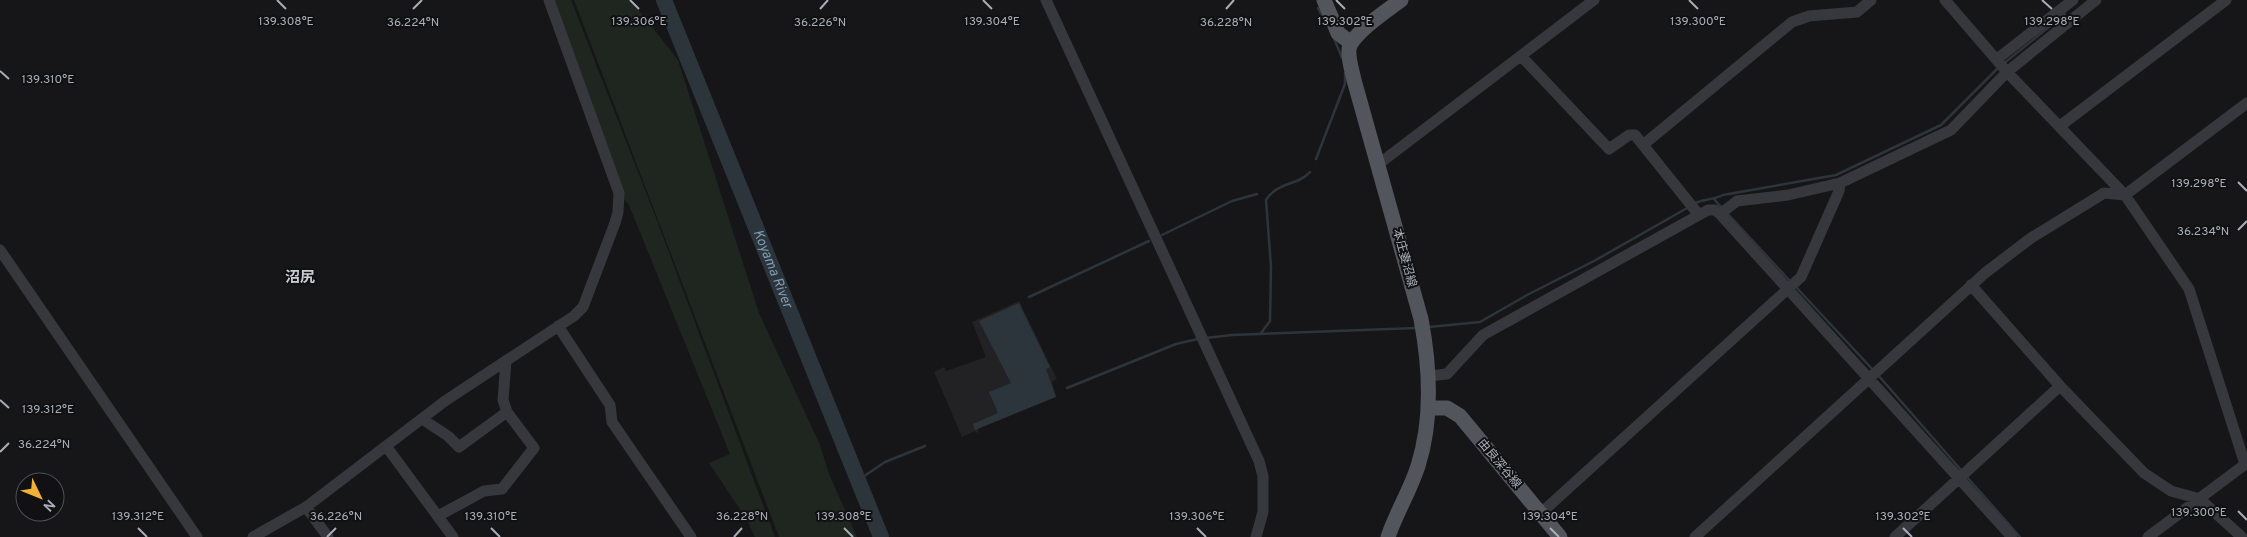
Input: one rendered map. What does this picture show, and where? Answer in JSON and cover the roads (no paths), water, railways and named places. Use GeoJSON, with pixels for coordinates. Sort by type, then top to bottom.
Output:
{"type":"FeatureCollection","features":[{"type":"Feature","properties":{"kind":"main road"},"geometry":{"type":"LineString","coordinates":[[1324,0],[1338,33],[1351,43],[1360,32],[1401,0]]}},
{"type":"Feature","properties":{"kind":"main road","name":"本庄妻沼線"},"geometry":{"type":"LineString","coordinates":[[1351,43],[1349,57],[1354,80],[1421,319],[1428,376],[1428,408],[1423,446],[1418,466],[1388,537]]}},
{"type":"Feature","properties":{"kind":"main road","name":"由良深谷線"},"geometry":{"type":"LineString","coordinates":[[1428,408],[1447,408],[1460,416],[1560,537]]}},
{"type":"Feature","properties":{"kind":"street"},"geometry":{"type":"LineString","coordinates":[[254,537],[270,533],[422,419],[579,312],[587,299],[615,223],[620,200],[616,180],[549,0]]}},
{"type":"Feature","properties":{"kind":"street"},"geometry":{"type":"LineString","coordinates":[[1046,0],[1262,469],[1263,512],[1256,537]]}},
{"type":"Feature","properties":{"kind":"street"},"geometry":{"type":"LineString","coordinates":[[1378,162],[1384,160],[1522,57],[1594,0]]}},
{"type":"Feature","properties":{"kind":"street"},"geometry":{"type":"LineString","coordinates":[[1643,145],[1792,22],[1809,16],[1857,12],[1871,0]]}},
{"type":"Feature","properties":{"kind":"street"},"geometry":{"type":"LineString","coordinates":[[1945,0],[2007,72],[2126,195],[2189,288],[2246,464],[2148,537]]}},
{"type":"Feature","properties":{"kind":"street"},"geometry":{"type":"LineString","coordinates":[[1997,59],[2073,0]]}},
{"type":"Feature","properties":{"kind":"street"},"geometry":{"type":"LineString","coordinates":[[1723,211],[1737,201],[1788,195],[1840,183],[1951,130],[2007,72],[2096,0]]}},
{"type":"Feature","properties":{"kind":"street"},"geometry":{"type":"LineString","coordinates":[[2060,126],[2226,0]]}},
{"type":"Feature","properties":{"kind":"street"},"geometry":{"type":"LineString","coordinates":[[1522,57],[1609,149],[1629,135],[1635,135],[1699,215]]}},
{"type":"Feature","properties":{"kind":"street"},"geometry":{"type":"LineString","coordinates":[[1695,537],[1984,273],[2031,238],[2104,193],[2126,195],[2247,103]]}},
{"type":"Feature","properties":{"kind":"street"},"geometry":{"type":"LineString","coordinates":[[1541,513],[1791,286],[1804,269],[1839,191],[1840,183]]}},
{"type":"Feature","properties":{"kind":"street"},"geometry":{"type":"LineString","coordinates":[[1428,376],[1447,374],[1483,335],[1699,215],[1712,209],[1723,211],[1791,286],[1958,479],[2012,537]]}},
{"type":"Feature","properties":{"kind":"street"},"geometry":{"type":"LineString","coordinates":[[0,250],[197,537]]}},
{"type":"Feature","properties":{"kind":"street"},"geometry":{"type":"LineString","coordinates":[[1971,286],[2060,386],[2144,473],[2171,491],[2200,499],[2243,534]]}},
{"type":"Feature","properties":{"kind":"street"},"geometry":{"type":"LineString","coordinates":[[558,326],[610,405],[612,422],[691,537]]}},
{"type":"Feature","properties":{"kind":"street"},"geometry":{"type":"LineString","coordinates":[[438,516],[484,491],[502,489],[534,448],[507,412],[503,400],[506,361]]}},
{"type":"Feature","properties":{"kind":"street"},"geometry":{"type":"LineString","coordinates":[[1895,537],[2060,386]]}},
{"type":"Feature","properties":{"kind":"street"},"geometry":{"type":"LineString","coordinates":[[422,419],[448,436],[459,447],[507,412]]}},
{"type":"Feature","properties":{"kind":"street"},"geometry":{"type":"LineString","coordinates":[[386,446],[453,537]]}},
{"type":"Feature","properties":{"kind":"street"},"geometry":{"type":"LineString","coordinates":[[306,507],[328,537]]}},
{"type":"Feature","properties":{"kind":"waterway","name":"Koyama River"},"geometry":{"type":"LineString","coordinates":[[664,0],[881,537]]}},
{"type":"Feature","properties":{"kind":"waterway"},"geometry":{"type":"LineString","coordinates":[[1318,8],[1324,20]]}},
{"type":"Feature","properties":{"kind":"waterway"},"geometry":{"type":"LineString","coordinates":[[2003,64],[2065,14]]}},
{"type":"Feature","properties":{"kind":"waterway"},"geometry":{"type":"LineString","coordinates":[[1334,38],[1342,58]]}},
{"type":"Feature","properties":{"kind":"waterway"},"geometry":{"type":"LineString","coordinates":[[1693,204],[1723,195],[1836,175],[1941,125],[1999,67]]}},
{"type":"Feature","properties":{"kind":"waterway"},"geometry":{"type":"LineString","coordinates":[[1316,159],[1345,84],[1345,73]]}},
{"type":"Feature","properties":{"kind":"waterway"},"geometry":{"type":"LineString","coordinates":[[1261,333],[1270,321],[1271,267],[1266,200],[1282,186],[1300,180],[1310,172]]}},
{"type":"Feature","properties":{"kind":"waterway"},"geometry":{"type":"LineString","coordinates":[[1162,235],[1232,201],[1257,194]]}},
{"type":"Feature","properties":{"kind":"waterway"},"geometry":{"type":"LineString","coordinates":[[1714,199],[1722,208]]}},
{"type":"Feature","properties":{"kind":"waterway"},"geometry":{"type":"LineString","coordinates":[[1429,327],[1480,322],[1527,295],[1594,261],[1689,207]]}},
{"type":"Feature","properties":{"kind":"waterway"},"geometry":{"type":"LineString","coordinates":[[1726,212],[1790,281]]}},
{"type":"Feature","properties":{"kind":"waterway"},"geometry":{"type":"LineString","coordinates":[[1029,297],[1149,241]]}},
{"type":"Feature","properties":{"kind":"waterway"},"geometry":{"type":"LineString","coordinates":[[1796,287],[1874,371]]}},
{"type":"Feature","properties":{"kind":"waterway"},"geometry":{"type":"LineString","coordinates":[[1206,338],[1232,335],[1416,328]]}},
{"type":"Feature","properties":{"kind":"waterway"},"geometry":{"type":"LineString","coordinates":[[1067,388],[1176,344],[1198,339]]}},
{"type":"Feature","properties":{"kind":"waterway"},"geometry":{"type":"LineString","coordinates":[[1878,375],[1961,470]]}},
{"type":"Feature","properties":{"kind":"waterway"},"geometry":{"type":"LineString","coordinates":[[857,481],[885,462],[925,446]]}},
{"type":"Feature","properties":{"kind":"waterway"},"geometry":{"type":"LineString","coordinates":[[1967,477],[2020,537]]}},
{"type":"Feature","properties":{"kind":"district","name":"沼尻"},"geometry":{"type":"Point","coordinates":[300,278]}}]}
